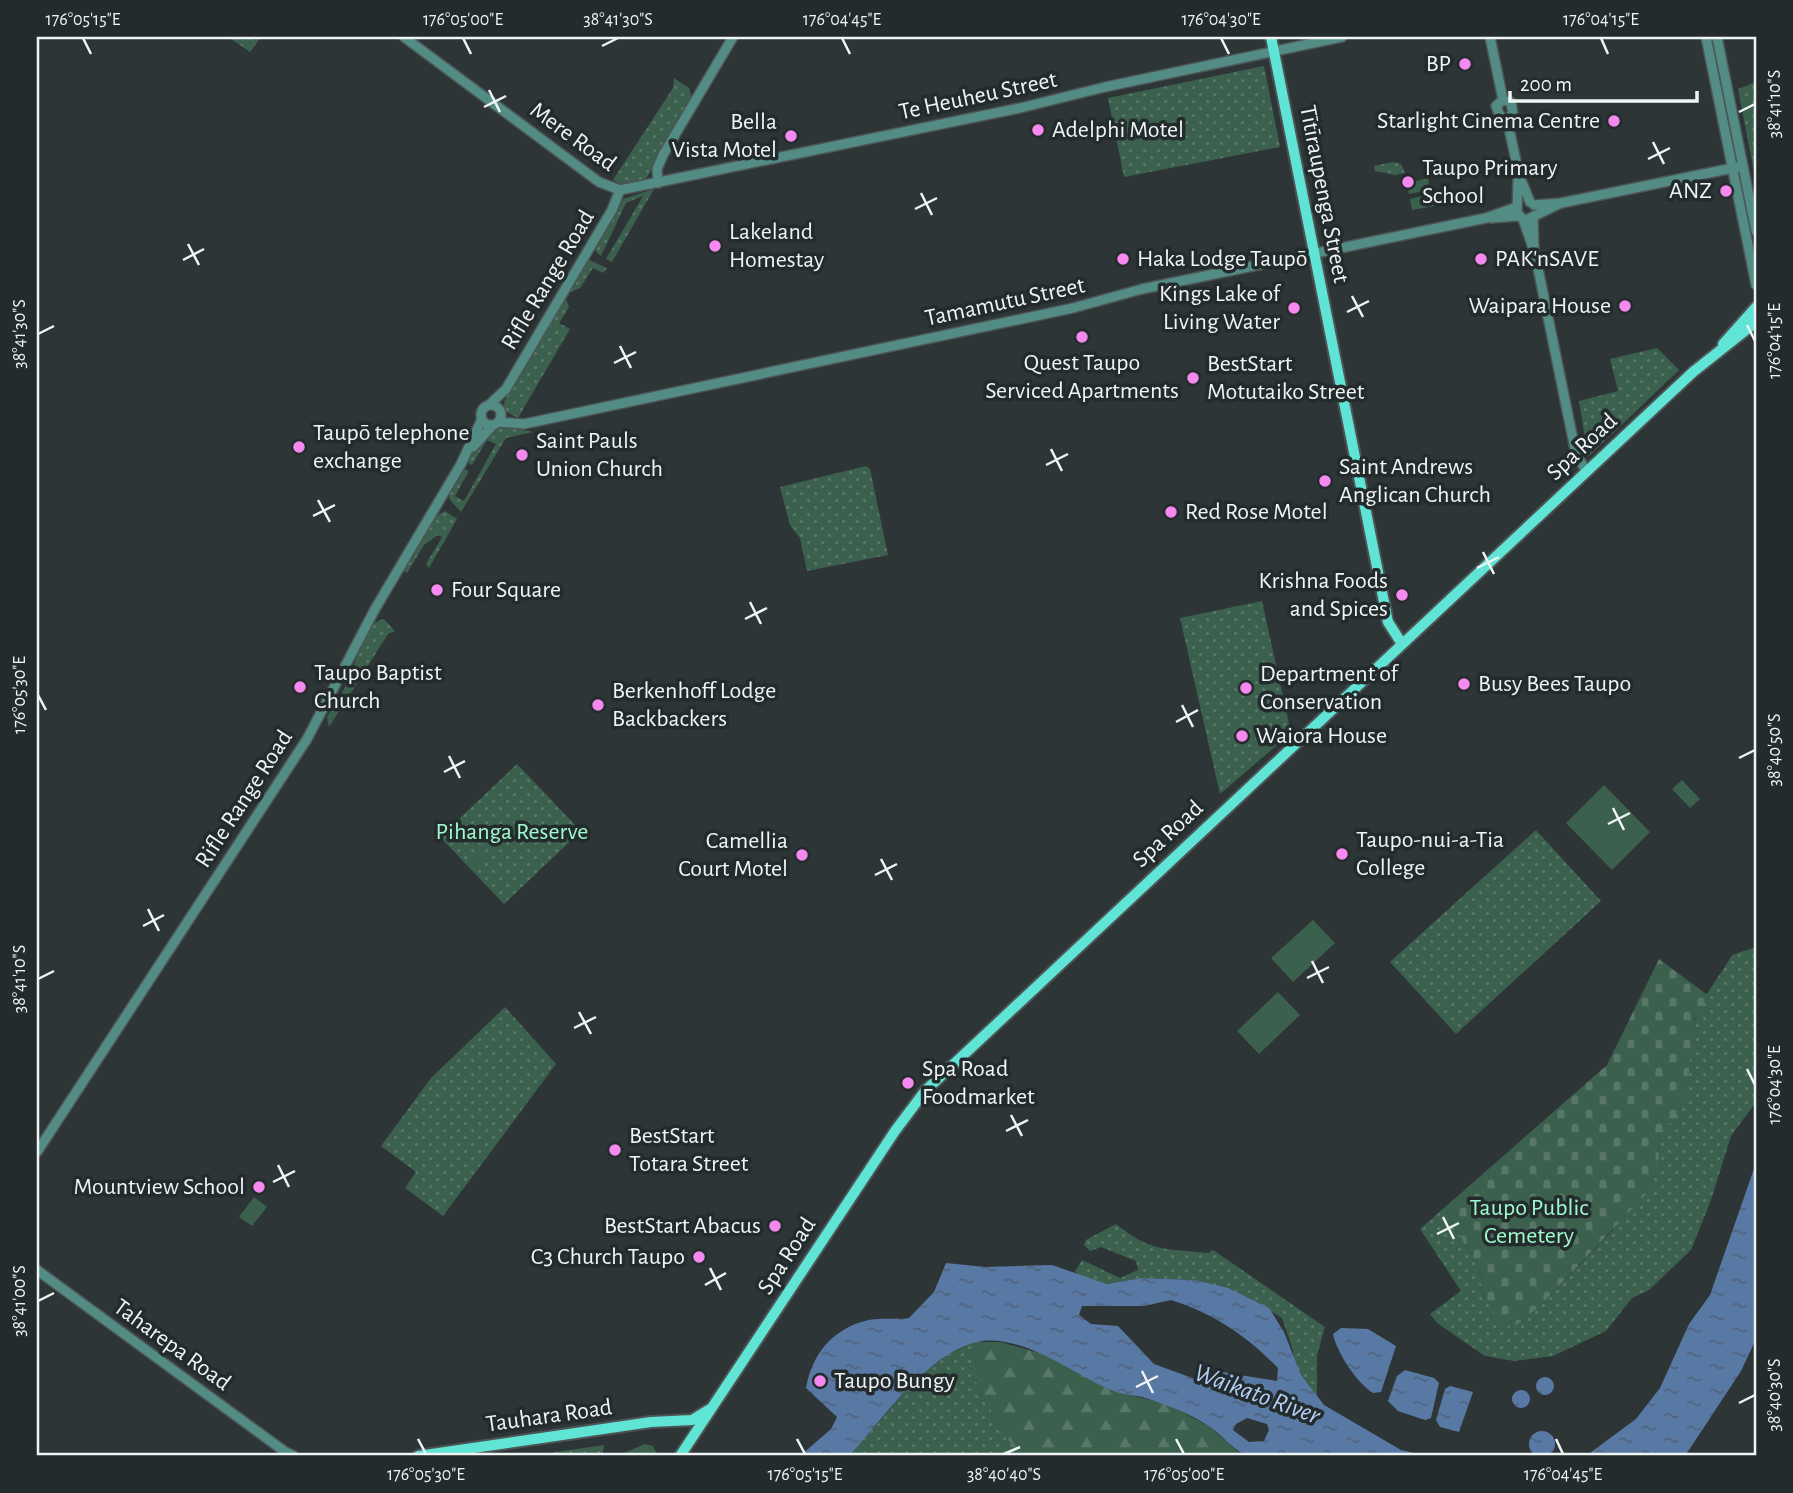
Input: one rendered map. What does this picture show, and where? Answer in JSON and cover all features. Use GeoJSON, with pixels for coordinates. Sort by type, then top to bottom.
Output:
{"type":"FeatureCollection","features":[{"type":"Feature","properties":{"kind":"main road","name":"Tītīraupenga Street"},"geometry":{"type":"LineString","coordinates":[[1271,37],[1389,625],[1402,644]]}},
{"type":"Feature","properties":{"kind":"main road","name":"Spa Road"},"geometry":{"type":"LineString","coordinates":[[1722,346],[1726,337],[1756,307]]}},
{"type":"Feature","properties":{"kind":"main road","name":"Spa Road"},"geometry":{"type":"LineString","coordinates":[[683,1453],[895,1131],[925,1091],[1722,346],[1756,322]]}},
{"type":"Feature","properties":{"kind":"main road","name":"Spa Road"},"geometry":{"type":"LineString","coordinates":[[683,1453],[689,1437],[686,1421],[710,1409]]}},
{"type":"Feature","properties":{"kind":"main road","name":"Tauhara Road"},"geometry":{"type":"LineString","coordinates":[[418,1456],[651,1422],[686,1421]]}},
{"type":"Feature","properties":{"kind":"street","name":"Mere Road"},"geometry":{"type":"LineString","coordinates":[[404,37],[599,182],[620,190]]}},
{"type":"Feature","properties":{"kind":"street"},"geometry":{"type":"LineString","coordinates":[[658,183],[657,169],[663,155],[733,37]]}},
{"type":"Feature","properties":{"kind":"street","name":"Te Heuheu Street"},"geometry":{"type":"LineString","coordinates":[[620,190],[1020,108],[1342,37]]}},
{"type":"Feature","properties":{"kind":"street"},"geometry":{"type":"LineString","coordinates":[[1490,37],[1503,100],[1511,102],[1514,108],[1513,114],[1507,119],[1576,454],[1587,472]]}},
{"type":"Feature","properties":{"kind":"street"},"geometry":{"type":"LineString","coordinates":[[1706,37],[1756,285]]}},
{"type":"Feature","properties":{"kind":"street"},"geometry":{"type":"LineString","coordinates":[[1717,37],[1756,231]]}},
{"type":"Feature","properties":{"kind":"street","name":"Tamamutu Street"},"geometry":{"type":"LineString","coordinates":[[498,417],[514,425],[533,422],[1073,308],[1142,289],[1743,166]]}},
{"type":"Feature","properties":{"kind":"street","name":"Rifle Range Road"},"geometry":{"type":"LineString","coordinates":[[37,1152],[307,739],[375,609],[465,456],[482,419],[482,412],[506,388],[612,210],[620,190]]}},
{"type":"Feature","properties":{"kind":"street","name":"Rifle Range Road"},"geometry":{"type":"LineString","coordinates":[[465,456],[498,417],[506,388]]}},
{"type":"Feature","properties":{"kind":"street"},"geometry":{"type":"LineString","coordinates":[[482,419],[498,417],[489,405]]}},
{"type":"Feature","properties":{"kind":"street","name":"Taharepa Road"},"geometry":{"type":"LineString","coordinates":[[37,1270],[285,1454],[295,1456]]}},
{"type":"Feature","properties":{"kind":"green space"},"geometry":{"type":"Polygon","coordinates":[[[228,37],[261,37],[250,52],[228,37]]]}},
{"type":"Feature","properties":{"kind":"green space"},"geometry":{"type":"Polygon","coordinates":[[[1264,66],[1280,147],[1124,177],[1108,98],[1264,66]]]}},
{"type":"Feature","properties":{"kind":"green space"},"geometry":{"type":"Polygon","coordinates":[[[674,78],[689,88],[692,99],[646,179],[622,185],[613,180],[673,88],[674,78]]]}},
{"type":"Feature","properties":{"kind":"green space"},"geometry":{"type":"Polygon","coordinates":[[[1756,82],[1756,182],[1738,89],[1756,82]]]}},
{"type":"Feature","properties":{"kind":"green space"},"geometry":{"type":"Polygon","coordinates":[[[1158,117],[1163,145],[1149,147],[1145,119],[1158,117]]]}},
{"type":"Feature","properties":{"kind":"green space"},"geometry":{"type":"Polygon","coordinates":[[[1141,120],[1146,148],[1133,150],[1128,122],[1141,120]]]}},
{"type":"Feature","properties":{"kind":"green space"},"geometry":{"type":"Polygon","coordinates":[[[1393,162],[1401,164],[1405,173],[1395,175],[1375,171],[1374,166],[1393,162]]]}},
{"type":"Feature","properties":{"kind":"green space"},"geometry":{"type":"Polygon","coordinates":[[[1428,178],[1430,190],[1409,194],[1407,183],[1428,178]]]}},
{"type":"Feature","properties":{"kind":"green space"},"geometry":{"type":"Polygon","coordinates":[[[654,189],[612,262],[606,259],[643,196],[626,203],[601,256],[596,252],[596,244],[623,199],[654,189]]]}},
{"type":"Feature","properties":{"kind":"green space"},"geometry":{"type":"Polygon","coordinates":[[[1431,194],[1434,206],[1412,210],[1410,199],[1431,194]]]}},
{"type":"Feature","properties":{"kind":"green space"},"geometry":{"type":"Polygon","coordinates":[[[589,260],[607,268],[603,273],[593,268],[580,288],[568,293],[583,265],[589,260]]]}},
{"type":"Feature","properties":{"kind":"green space"},"geometry":{"type":"Polygon","coordinates":[[[565,297],[569,307],[559,323],[570,329],[518,418],[505,411],[504,403],[509,390],[565,297]]]}},
{"type":"Feature","properties":{"kind":"green space"},"geometry":{"type":"Polygon","coordinates":[[[1657,348],[1679,370],[1588,457],[1579,401],[1618,391],[1610,359],[1657,348]]]}},
{"type":"Feature","properties":{"kind":"green space"},"geometry":{"type":"Polygon","coordinates":[[[1608,414],[1618,427],[1603,440],[1594,421],[1608,414]]]}},
{"type":"Feature","properties":{"kind":"green space"},"geometry":{"type":"Polygon","coordinates":[[[500,426],[533,432],[506,438],[461,512],[450,500],[448,493],[464,469],[469,471],[455,496],[464,501],[496,444],[487,440],[472,465],[467,462],[480,441],[500,426]]]}},
{"type":"Feature","properties":{"kind":"green space"},"geometry":{"type":"Polygon","coordinates":[[[866,466],[870,469],[888,555],[807,571],[800,538],[790,525],[780,487],[866,466]]]}},
{"type":"Feature","properties":{"kind":"green space"},"geometry":{"type":"Polygon","coordinates":[[[445,511],[457,519],[429,568],[426,564],[442,537],[438,535],[424,545],[407,573],[403,570],[434,517],[445,511]]]}},
{"type":"Feature","properties":{"kind":"green space"},"geometry":{"type":"Polygon","coordinates":[[[1262,601],[1291,733],[1220,794],[1180,618],[1262,601]]]}},
{"type":"Feature","properties":{"kind":"green space"},"geometry":{"type":"Polygon","coordinates":[[[384,619],[395,631],[388,634],[329,727],[327,717],[349,679],[365,635],[376,622],[384,619]]]}},
{"type":"Feature","properties":{"kind":"green space","name":"Pihanga Reserve"},"geometry":{"type":"Polygon","coordinates":[[[517,764],[581,831],[504,904],[440,837],[517,764]]]}},
{"type":"Feature","properties":{"kind":"green space"},"geometry":{"type":"Polygon","coordinates":[[[1682,780],[1700,799],[1690,808],[1672,789],[1682,780]]]}},
{"type":"Feature","properties":{"kind":"green space"},"geometry":{"type":"Polygon","coordinates":[[[1604,785],[1650,832],[1612,870],[1566,823],[1604,785]]]}},
{"type":"Feature","properties":{"kind":"green space"},"geometry":{"type":"Polygon","coordinates":[[[1536,830],[1601,901],[1456,1034],[1390,962],[1536,830]]]}},
{"type":"Feature","properties":{"kind":"green space"},"geometry":{"type":"Polygon","coordinates":[[[479,847],[487,854],[474,868],[466,860],[479,847]]]}},
{"type":"Feature","properties":{"kind":"green space"},"geometry":{"type":"Polygon","coordinates":[[[1313,920],[1335,943],[1293,982],[1271,958],[1313,920]]]}},
{"type":"Feature","properties":{"kind":"green space"},"geometry":{"type":"Polygon","coordinates":[[[1756,947],[1756,1102],[1731,1136],[1711,1200],[1691,1250],[1649,1290],[1632,1298],[1606,1331],[1553,1356],[1514,1361],[1485,1356],[1437,1323],[1430,1314],[1461,1291],[1420,1229],[1444,1208],[1479,1269],[1484,1298],[1517,1325],[1540,1306],[1613,1230],[1659,1157],[1658,1136],[1671,1121],[1684,1095],[1695,1021],[1701,1004],[1732,955],[1756,947]]]}},
{"type":"Feature","properties":{"kind":"green space","name":"Taupo Public Cemetery"},"geometry":{"type":"Polygon","coordinates":[[[1659,959],[1709,996],[1695,1019],[1687,1089],[1677,1116],[1658,1136],[1659,1157],[1649,1191],[1540,1306],[1517,1325],[1503,1327],[1484,1298],[1479,1269],[1444,1208],[1607,1065],[1659,959]]]}},
{"type":"Feature","properties":{"kind":"green space"},"geometry":{"type":"Polygon","coordinates":[[[1278,992],[1300,1015],[1259,1054],[1237,1031],[1278,992]]]}},
{"type":"Feature","properties":{"kind":"green space"},"geometry":{"type":"Polygon","coordinates":[[[505,1007],[556,1064],[443,1216],[405,1188],[416,1172],[381,1146],[431,1078],[505,1007]]]}},
{"type":"Feature","properties":{"kind":"green space"},"geometry":{"type":"Polygon","coordinates":[[[254,1197],[267,1207],[252,1226],[239,1217],[254,1197]]]}},
{"type":"Feature","properties":{"kind":"green space"},"geometry":{"type":"Polygon","coordinates":[[[1116,1224],[1139,1240],[1159,1248],[1208,1253],[1213,1250],[1325,1327],[1317,1355],[1317,1396],[1294,1368],[1293,1350],[1282,1318],[1249,1298],[1194,1280],[1142,1278],[1107,1284],[1084,1279],[1075,1272],[1082,1260],[1120,1278],[1138,1270],[1136,1261],[1101,1247],[1090,1251],[1084,1245],[1086,1240],[1116,1224]]]}},
{"type":"Feature","properties":{"kind":"green space"},"geometry":{"type":"Polygon","coordinates":[[[974,1342],[977,1386],[1018,1456],[849,1456],[916,1379],[947,1355],[974,1342]]]}},
{"type":"Feature","properties":{"kind":"green space"},"geometry":{"type":"Polygon","coordinates":[[[974,1342],[1000,1342],[1050,1356],[1111,1390],[1169,1405],[1210,1427],[1237,1451],[1247,1456],[1018,1456],[977,1386],[974,1342]]]}},
{"type":"Feature","properties":{"kind":"green space"},"geometry":{"type":"Polygon","coordinates":[[[645,1444],[653,1446],[658,1456],[623,1456],[624,1453],[645,1444]]]}},
{"type":"Feature","properties":{"kind":"green space"},"geometry":{"type":"Polygon","coordinates":[[[604,1445],[602,1456],[529,1456],[604,1445]]]}},
{"type":"Feature","properties":{"kind":"water"},"geometry":{"type":"Polygon","coordinates":[[[1756,1163],[1756,1339],[1741,1371],[1685,1456],[1586,1456],[1636,1419],[1660,1388],[1689,1324],[1710,1295],[1756,1163]]]}},
{"type":"Feature","properties":{"kind":"water","name":"Waikato River"},"geometry":{"type":"Polygon","coordinates":[[[946,1263],[985,1267],[1052,1265],[1107,1284],[1142,1278],[1194,1280],[1228,1288],[1269,1308],[1284,1332],[1301,1375],[1324,1405],[1401,1450],[1426,1456],[1247,1456],[1210,1427],[1186,1413],[1142,1397],[1111,1390],[1026,1348],[990,1340],[955,1350],[921,1375],[849,1456],[800,1456],[831,1429],[837,1417],[806,1388],[813,1365],[825,1346],[842,1331],[865,1321],[909,1318],[934,1292],[946,1263]],[[1171,1300],[1144,1306],[1082,1306],[1079,1315],[1091,1324],[1118,1326],[1154,1364],[1195,1379],[1222,1372],[1277,1381],[1278,1368],[1242,1336],[1215,1319],[1171,1300]],[[1247,1418],[1236,1424],[1233,1430],[1249,1442],[1264,1441],[1269,1430],[1267,1424],[1247,1418]]]}},
{"type":"Feature","properties":{"kind":"water"},"geometry":{"type":"Polygon","coordinates":[[[1341,1328],[1368,1329],[1396,1346],[1381,1392],[1373,1393],[1348,1367],[1333,1334],[1341,1328]]]}},
{"type":"Feature","properties":{"kind":"water"},"geometry":{"type":"Polygon","coordinates":[[[1405,1370],[1434,1378],[1439,1383],[1431,1418],[1425,1420],[1398,1411],[1388,1401],[1397,1376],[1405,1370]]]}},
{"type":"Feature","properties":{"kind":"water"},"geometry":{"type":"Polygon","coordinates":[[[1541,1377],[1549,1377],[1554,1386],[1552,1393],[1541,1395],[1536,1390],[1536,1382],[1541,1377]]]}},
{"type":"Feature","properties":{"kind":"water"},"geometry":{"type":"Polygon","coordinates":[[[1450,1386],[1473,1392],[1459,1432],[1440,1427],[1436,1420],[1445,1389],[1450,1386]]]}},
{"type":"Feature","properties":{"kind":"water"},"geometry":{"type":"Polygon","coordinates":[[[1517,1390],[1525,1390],[1530,1399],[1528,1406],[1517,1408],[1512,1403],[1512,1395],[1517,1390]]]}},
{"type":"Feature","properties":{"kind":"water"},"geometry":{"type":"Polygon","coordinates":[[[1542,1431],[1551,1435],[1555,1444],[1551,1453],[1542,1457],[1533,1453],[1529,1444],[1533,1435],[1542,1431]]]}},
{"type":"Feature","properties":{"kind":"place","name":"BP"},"geometry":{"type":"Point","coordinates":[1465,64]}},
{"type":"Feature","properties":{"kind":"place","name":"Starlight Cinema Centre"},"geometry":{"type":"Point","coordinates":[1614,121]}},
{"type":"Feature","properties":{"kind":"place","name":"Adelphi Motel"},"geometry":{"type":"Point","coordinates":[1038,130]}},
{"type":"Feature","properties":{"kind":"place","name":"Bella Vista Motel"},"geometry":{"type":"Point","coordinates":[791,136]}},
{"type":"Feature","properties":{"kind":"place","name":"Taupo Primary School"},"geometry":{"type":"Point","coordinates":[1408,182]}},
{"type":"Feature","properties":{"kind":"place","name":"ANZ"},"geometry":{"type":"Point","coordinates":[1726,191]}},
{"type":"Feature","properties":{"kind":"place","name":"Lakeland Homestay"},"geometry":{"type":"Point","coordinates":[715,246]}},
{"type":"Feature","properties":{"kind":"place","name":"Haka Lodge Taupō"},"geometry":{"type":"Point","coordinates":[1123,259]}},
{"type":"Feature","properties":{"kind":"place","name":"PAK'nSAVE"},"geometry":{"type":"Point","coordinates":[1481,259]}},
{"type":"Feature","properties":{"kind":"place","name":"Waipara House"},"geometry":{"type":"Point","coordinates":[1625,306]}},
{"type":"Feature","properties":{"kind":"place","name":"Kings Lake of Living Water"},"geometry":{"type":"Point","coordinates":[1294,308]}},
{"type":"Feature","properties":{"kind":"place","name":"Quest Taupo Serviced Apartments"},"geometry":{"type":"Point","coordinates":[1082,337]}},
{"type":"Feature","properties":{"kind":"place","name":"BestStart Motutaiko Street"},"geometry":{"type":"Point","coordinates":[1193,378]}},
{"type":"Feature","properties":{"kind":"place","name":"Taupō telephone exchange"},"geometry":{"type":"Point","coordinates":[299,447]}},
{"type":"Feature","properties":{"kind":"place","name":"Saint Pauls Union Church"},"geometry":{"type":"Point","coordinates":[522,455]}},
{"type":"Feature","properties":{"kind":"place","name":"Saint Andrews Anglican Church"},"geometry":{"type":"Point","coordinates":[1325,481]}},
{"type":"Feature","properties":{"kind":"place","name":"Red Rose Motel"},"geometry":{"type":"Point","coordinates":[1171,512]}},
{"type":"Feature","properties":{"kind":"place","name":"Four Square"},"geometry":{"type":"Point","coordinates":[437,590]}},
{"type":"Feature","properties":{"kind":"place","name":"Krishna Foods and Spices"},"geometry":{"type":"Point","coordinates":[1402,595]}},
{"type":"Feature","properties":{"kind":"place","name":"Busy Bees Taupo"},"geometry":{"type":"Point","coordinates":[1464,684]}},
{"type":"Feature","properties":{"kind":"place","name":"Taupo Baptist Church"},"geometry":{"type":"Point","coordinates":[300,687]}},
{"type":"Feature","properties":{"kind":"place","name":"Department of Conservation"},"geometry":{"type":"Point","coordinates":[1246,688]}},
{"type":"Feature","properties":{"kind":"place","name":"Berkenhoff Lodge Backbackers"},"geometry":{"type":"Point","coordinates":[598,705]}},
{"type":"Feature","properties":{"kind":"place","name":"Waiora House"},"geometry":{"type":"Point","coordinates":[1242,736]}},
{"type":"Feature","properties":{"kind":"place","name":"Taupo-nui-a-Tia College"},"geometry":{"type":"Point","coordinates":[1342,854]}},
{"type":"Feature","properties":{"kind":"place","name":"Camellia Court Motel"},"geometry":{"type":"Point","coordinates":[802,855]}},
{"type":"Feature","properties":{"kind":"place","name":"Spa Road Foodmarket"},"geometry":{"type":"Point","coordinates":[908,1083]}},
{"type":"Feature","properties":{"kind":"place","name":"BestStart Totara Street"},"geometry":{"type":"Point","coordinates":[615,1150]}},
{"type":"Feature","properties":{"kind":"place","name":"Mountview School"},"geometry":{"type":"Point","coordinates":[259,1187]}},
{"type":"Feature","properties":{"kind":"place","name":"BestStart Abacus"},"geometry":{"type":"Point","coordinates":[775,1226]}},
{"type":"Feature","properties":{"kind":"place","name":"C3 Church Taupo"},"geometry":{"type":"Point","coordinates":[699,1257]}},
{"type":"Feature","properties":{"kind":"place","name":"Taupo Bungy"},"geometry":{"type":"Point","coordinates":[820,1381]}}]}
